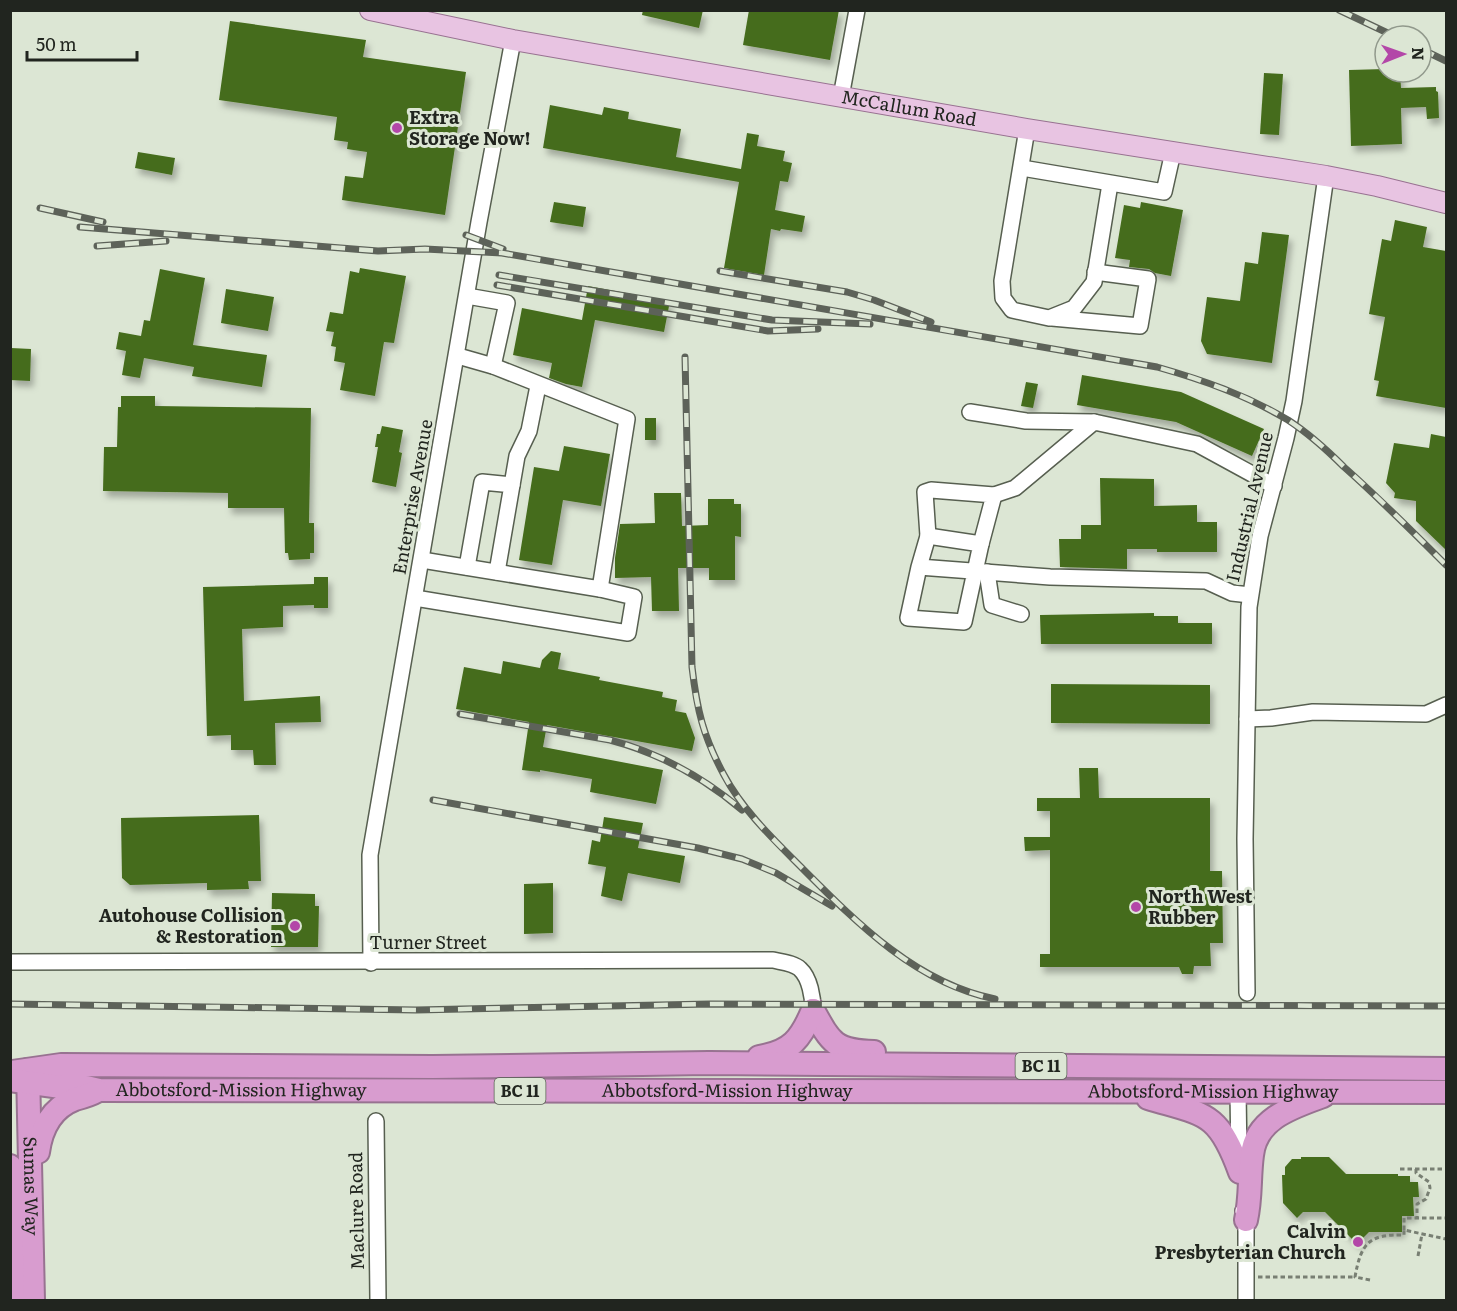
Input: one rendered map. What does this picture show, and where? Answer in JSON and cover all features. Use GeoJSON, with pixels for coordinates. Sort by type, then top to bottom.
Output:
{"type":"FeatureCollection","features":[{"type":"Feature","properties":{"kind":"highway"},"geometry":{"type":"LineString","coordinates":[[709,1063],[752,1059],[781,1053],[796,1041],[807,1026],[813,1010]]}},
{"type":"Feature","properties":{"kind":"highway"},"geometry":{"type":"LineString","coordinates":[[813,1010],[837,1046],[849,1050],[1066,1053],[1106,1056],[1134,1067]]}},
{"type":"Feature","properties":{"kind":"highway","name":"Abbotsford-Mission Highway"},"geometry":{"type":"LineString","coordinates":[[19,1076],[61,1065],[433,1067],[709,1063],[1446,1069]]}},
{"type":"Feature","properties":{"kind":"highway"},"geometry":{"type":"LineString","coordinates":[[1238,1091],[1252,1075],[1269,1068]]}},
{"type":"Feature","properties":{"kind":"highway","name":"Abbotsford-Mission Highway"},"geometry":{"type":"LineString","coordinates":[[19,1076],[61,1087],[86,1087],[99,1090],[1446,1092]]}},
{"type":"Feature","properties":{"kind":"highway","name":"Sumas Way"},"geometry":{"type":"LineString","coordinates":[[19,1076],[20,1285]]}},
{"type":"Feature","properties":{"kind":"highway"},"geometry":{"type":"LineString","coordinates":[[20,1285],[38,1249],[38,1151],[44,1126],[62,1107],[99,1090]]}},
{"type":"Feature","properties":{"kind":"highway"},"geometry":{"type":"LineString","coordinates":[[1126,1091],[1195,1111],[1210,1119],[1227,1142],[1240,1172]]}},
{"type":"Feature","properties":{"kind":"highway"},"geometry":{"type":"LineString","coordinates":[[1246,1220],[1250,1203],[1252,1153],[1270,1119],[1336,1091]]}},
{"type":"Feature","properties":{"kind":"highway","name":"Sumas Way"},"geometry":{"type":"LineString","coordinates":[[10,1166],[20,1285]]}},
{"type":"Feature","properties":{"kind":"main road","name":"McCallum Road"},"geometry":{"type":"LineString","coordinates":[[370,10],[440,17],[513,40],[1027,129],[1326,176],[1446,203]]}},
{"type":"Feature","properties":{"kind":"street"},"geometry":{"type":"LineString","coordinates":[[841,97],[856,10]]}},
{"type":"Feature","properties":{"kind":"street","name":"Enterprise Avenue"},"geometry":{"type":"LineString","coordinates":[[371,963],[370,855],[513,40]]}},
{"type":"Feature","properties":{"kind":"street"},"geometry":{"type":"LineString","coordinates":[[1027,129],[1002,281],[1003,298],[1012,310],[1049,318],[1140,326],[1148,279],[1095,272]]}},
{"type":"Feature","properties":{"kind":"street"},"geometry":{"type":"LineString","coordinates":[[1022,168],[1164,192],[1173,152]]}},
{"type":"Feature","properties":{"kind":"street","name":"Industrial Avenue"},"geometry":{"type":"LineString","coordinates":[[1247,993],[1247,646],[1250,595],[1260,536],[1294,401],[1326,176]]}},
{"type":"Feature","properties":{"kind":"street"},"geometry":{"type":"LineString","coordinates":[[1049,318],[1074,308],[1094,282],[1110,184]]}},
{"type":"Feature","properties":{"kind":"street"},"geometry":{"type":"LineString","coordinates":[[467,296],[507,303],[493,366]]}},
{"type":"Feature","properties":{"kind":"street"},"geometry":{"type":"LineString","coordinates":[[458,356],[493,366],[538,386],[627,419],[600,589]]}},
{"type":"Feature","properties":{"kind":"street"},"geometry":{"type":"LineString","coordinates":[[497,572],[517,456],[529,431],[538,386]]}},
{"type":"Feature","properties":{"kind":"street"},"geometry":{"type":"LineString","coordinates":[[970,412],[1026,422],[1094,422],[1197,444],[1274,486]]}},
{"type":"Feature","properties":{"kind":"street"},"geometry":{"type":"LineString","coordinates":[[981,572],[964,622],[908,618],[927,536],[925,492],[931,490],[994,495],[1015,488],[1094,422]]}},
{"type":"Feature","properties":{"kind":"street"},"geometry":{"type":"LineString","coordinates":[[467,567],[482,482],[512,485]]}},
{"type":"Feature","properties":{"kind":"street"},"geometry":{"type":"LineString","coordinates":[[994,495],[981,544],[981,572],[992,605],[1021,614]]}},
{"type":"Feature","properties":{"kind":"street"},"geometry":{"type":"LineString","coordinates":[[927,536],[981,544]]}},
{"type":"Feature","properties":{"kind":"street"},"geometry":{"type":"LineString","coordinates":[[416,598],[628,633],[634,597],[600,589],[422,560]]}},
{"type":"Feature","properties":{"kind":"street"},"geometry":{"type":"LineString","coordinates":[[919,567],[1050,578],[1206,581],[1232,593],[1250,595]]}},
{"type":"Feature","properties":{"kind":"street"},"geometry":{"type":"LineString","coordinates":[[1247,719],[1313,712],[1426,714],[1446,705]]}},
{"type":"Feature","properties":{"kind":"street","name":"Turner Street"},"geometry":{"type":"LineString","coordinates":[[10,962],[371,963],[773,960],[788,963],[800,969],[808,983],[813,1010]]}},
{"type":"Feature","properties":{"kind":"street"},"geometry":{"type":"LineString","coordinates":[[1238,1091],[1241,1202],[1246,1220],[1246,1300]]}},
{"type":"Feature","properties":{"kind":"street","name":"Maclure Road"},"geometry":{"type":"LineString","coordinates":[[376,1121],[378,1300]]}},
{"type":"Feature","properties":{"kind":"path"},"geometry":{"type":"LineString","coordinates":[[1400,1169],[1446,1168]]}},
{"type":"Feature","properties":{"kind":"path"},"geometry":{"type":"LineString","coordinates":[[1416,1169],[1416,1173],[1429,1182],[1430,1188],[1426,1199],[1417,1204],[1417,1218]]}},
{"type":"Feature","properties":{"kind":"path"},"geometry":{"type":"LineString","coordinates":[[1355,1277],[1367,1244],[1385,1234],[1404,1235],[1404,1218],[1446,1218]]}},
{"type":"Feature","properties":{"kind":"path"},"geometry":{"type":"LineString","coordinates":[[1404,1230],[1446,1239]]}},
{"type":"Feature","properties":{"kind":"path"},"geometry":{"type":"LineString","coordinates":[[1418,1256],[1422,1234]]}},
{"type":"Feature","properties":{"kind":"path"},"geometry":{"type":"LineString","coordinates":[[1256,1277],[1355,1277],[1370,1280]]}},
{"type":"Feature","properties":{"kind":"building"},"geometry":{"type":"Polygon","coordinates":[[[643,10],[703,10],[699,28],[642,15],[643,10]]]}},
{"type":"Feature","properties":{"kind":"building"},"geometry":{"type":"Polygon","coordinates":[[[749,10],[839,10],[830,60],[743,45],[749,10]]]}},
{"type":"Feature","properties":{"kind":"building","name":"Extra Storage Now!"},"geometry":{"type":"Polygon","coordinates":[[[230,21],[366,40],[363,57],[466,72],[445,215],[342,200],[345,176],[363,178],[367,152],[347,149],[348,142],[334,140],[337,117],[219,100],[230,21]]]}},
{"type":"Feature","properties":{"kind":"building"},"geometry":{"type":"Polygon","coordinates":[[[1373,69],[1373,84],[1401,84],[1401,88],[1436,87],[1439,118],[1427,119],[1426,107],[1401,108],[1402,144],[1351,146],[1349,70],[1373,69]]]}},
{"type":"Feature","properties":{"kind":"building"},"geometry":{"type":"Polygon","coordinates":[[[1264,73],[1283,74],[1279,135],[1260,134],[1264,73]]]}},
{"type":"Feature","properties":{"kind":"building"},"geometry":{"type":"Polygon","coordinates":[[[550,105],[602,115],[604,107],[629,112],[628,119],[681,129],[676,157],[741,169],[747,133],[759,135],[757,146],[785,151],[783,161],[792,163],[788,182],[780,181],[775,210],[805,216],[802,232],[771,229],[764,275],[724,268],[739,182],[543,148],[550,105]]]}},
{"type":"Feature","properties":{"kind":"building"},"geometry":{"type":"Polygon","coordinates":[[[138,152],[175,158],[172,175],[135,168],[138,152]]]}},
{"type":"Feature","properties":{"kind":"building"},"geometry":{"type":"Polygon","coordinates":[[[554,202],[586,207],[583,227],[550,222],[554,202]]]}},
{"type":"Feature","properties":{"kind":"building"},"geometry":{"type":"Polygon","coordinates":[[[1141,202],[1183,210],[1171,276],[1155,273],[1149,269],[1129,267],[1130,260],[1115,258],[1124,205],[1140,208],[1141,202]]]}},
{"type":"Feature","properties":{"kind":"building"},"geometry":{"type":"Polygon","coordinates":[[[1395,220],[1427,227],[1423,247],[1446,251],[1446,408],[1376,396],[1379,381],[1374,380],[1385,317],[1369,314],[1382,239],[1391,241],[1395,220]]]}},
{"type":"Feature","properties":{"kind":"building"},"geometry":{"type":"Polygon","coordinates":[[[1262,232],[1289,235],[1272,363],[1207,354],[1201,341],[1207,297],[1240,301],[1245,262],[1258,264],[1262,232]]]}},
{"type":"Feature","properties":{"kind":"building"},"geometry":{"type":"Polygon","coordinates":[[[360,268],[406,276],[394,343],[384,342],[375,396],[340,390],[345,363],[334,361],[336,347],[331,346],[334,332],[326,331],[330,312],[343,314],[350,271],[359,273],[360,268]]]}},
{"type":"Feature","properties":{"kind":"building"},"geometry":{"type":"Polygon","coordinates":[[[160,269],[205,278],[193,345],[267,355],[262,387],[192,376],[194,367],[144,358],[140,378],[122,375],[126,351],[116,349],[119,332],[141,336],[144,320],[150,321],[160,269]]]}},
{"type":"Feature","properties":{"kind":"building"},"geometry":{"type":"Polygon","coordinates":[[[588,286],[670,301],[664,332],[595,320],[582,387],[549,378],[552,363],[513,355],[522,308],[582,320],[588,286]]]}},
{"type":"Feature","properties":{"kind":"building"},"geometry":{"type":"Polygon","coordinates":[[[226,289],[274,297],[268,331],[221,323],[226,289]]]}},
{"type":"Feature","properties":{"kind":"building"},"geometry":{"type":"Polygon","coordinates":[[[11,348],[31,349],[30,381],[10,380],[11,348]]]}},
{"type":"Feature","properties":{"kind":"building"},"geometry":{"type":"Polygon","coordinates":[[[1082,375],[1181,392],[1264,429],[1252,456],[1176,422],[1077,405],[1082,375]]]}},
{"type":"Feature","properties":{"kind":"building"},"geometry":{"type":"Polygon","coordinates":[[[1026,382],[1038,384],[1033,408],[1021,406],[1026,382]]]}},
{"type":"Feature","properties":{"kind":"building"},"geometry":{"type":"Polygon","coordinates":[[[121,396],[155,396],[155,406],[311,408],[309,523],[314,523],[314,553],[310,553],[310,559],[289,560],[288,553],[285,553],[284,508],[228,508],[228,493],[103,491],[104,447],[117,447],[118,407],[121,407],[121,396]]]}},
{"type":"Feature","properties":{"kind":"building"},"geometry":{"type":"Polygon","coordinates":[[[645,418],[656,418],[656,440],[645,440],[645,418]]]}},
{"type":"Feature","properties":{"kind":"building"},"geometry":{"type":"Polygon","coordinates":[[[382,426],[403,430],[399,452],[402,453],[396,487],[372,482],[378,447],[375,447],[377,434],[380,434],[382,426]]]}},
{"type":"Feature","properties":{"kind":"building"},"geometry":{"type":"Polygon","coordinates":[[[1431,434],[1446,437],[1446,550],[1416,521],[1416,501],[1394,498],[1395,493],[1386,483],[1394,443],[1429,448],[1431,434]]]}},
{"type":"Feature","properties":{"kind":"building"},"geometry":{"type":"Polygon","coordinates":[[[564,446],[610,454],[601,506],[563,500],[552,565],[519,560],[534,467],[559,471],[564,446]]]}},
{"type":"Feature","properties":{"kind":"building"},"geometry":{"type":"Polygon","coordinates":[[[1100,478],[1154,479],[1154,506],[1197,505],[1197,522],[1217,522],[1217,552],[1157,552],[1157,549],[1127,549],[1127,569],[1060,567],[1059,539],[1081,539],[1081,525],[1101,525],[1100,478]]]}},
{"type":"Feature","properties":{"kind":"building"},"geometry":{"type":"Polygon","coordinates":[[[654,493],[681,493],[682,526],[708,525],[708,499],[734,499],[734,504],[741,504],[741,537],[735,536],[735,580],[709,580],[709,568],[678,568],[679,611],[652,611],[651,577],[615,578],[615,558],[620,524],[655,523],[654,493]]]}},
{"type":"Feature","properties":{"kind":"building"},"geometry":{"type":"Polygon","coordinates":[[[314,577],[328,577],[328,608],[314,608],[314,605],[283,606],[283,627],[242,629],[244,701],[320,696],[321,722],[275,723],[276,765],[254,765],[253,750],[231,750],[231,735],[207,736],[203,587],[314,584],[314,577]]]}},
{"type":"Feature","properties":{"kind":"building"},"geometry":{"type":"Polygon","coordinates":[[[1154,613],[1154,616],[1178,616],[1178,623],[1212,623],[1212,644],[1041,644],[1040,615],[1154,613]]]}},
{"type":"Feature","properties":{"kind":"building"},"geometry":{"type":"Polygon","coordinates":[[[551,651],[561,653],[558,669],[600,677],[599,680],[663,692],[662,697],[677,700],[675,711],[686,713],[695,738],[692,751],[547,725],[543,747],[663,770],[656,804],[590,792],[592,779],[540,770],[540,772],[522,770],[529,722],[456,709],[464,667],[501,674],[503,661],[540,668],[542,660],[551,651]]]}},
{"type":"Feature","properties":{"kind":"building"},"geometry":{"type":"Polygon","coordinates":[[[1051,684],[1210,685],[1210,724],[1051,723],[1051,684]]]}},
{"type":"Feature","properties":{"kind":"building","name":"North West Rubber"},"geometry":{"type":"Polygon","coordinates":[[[1079,768],[1098,768],[1099,798],[1210,798],[1210,871],[1222,871],[1223,943],[1210,943],[1211,966],[1194,966],[1193,974],[1182,974],[1179,967],[1040,967],[1040,954],[1050,954],[1050,850],[1025,851],[1024,837],[1050,837],[1050,811],[1037,811],[1037,798],[1080,798],[1079,768]]]}},
{"type":"Feature","properties":{"kind":"building"},"geometry":{"type":"Polygon","coordinates":[[[259,815],[261,881],[248,881],[249,889],[207,890],[207,883],[130,885],[122,878],[121,818],[259,815]]]}},
{"type":"Feature","properties":{"kind":"building"},"geometry":{"type":"Polygon","coordinates":[[[604,817],[643,823],[638,848],[685,856],[680,883],[628,873],[622,901],[601,896],[606,867],[588,864],[592,840],[600,842],[604,817]]]}},
{"type":"Feature","properties":{"kind":"building"},"geometry":{"type":"Polygon","coordinates":[[[553,883],[553,933],[524,934],[524,884],[553,883]]]}},
{"type":"Feature","properties":{"kind":"building","name":"Autohouse Collision & Restoration"},"geometry":{"type":"Polygon","coordinates":[[[272,893],[315,894],[315,906],[319,906],[318,947],[271,947],[272,893]]]}},
{"type":"Feature","properties":{"kind":"building"},"geometry":{"type":"Polygon","coordinates":[[[1301,1157],[1329,1157],[1346,1174],[1410,1176],[1410,1182],[1418,1182],[1419,1197],[1413,1197],[1414,1216],[1402,1216],[1402,1232],[1369,1232],[1357,1244],[1325,1212],[1303,1212],[1297,1218],[1283,1203],[1282,1175],[1285,1175],[1285,1167],[1292,1159],[1301,1159],[1301,1157]]]}},
{"type":"Feature","properties":{"kind":"railway"},"geometry":{"type":"LineString","coordinates":[[1339,10],[1373,26]]}},
{"type":"Feature","properties":{"kind":"railway"},"geometry":{"type":"LineString","coordinates":[[1433,55],[1446,61]]}},
{"type":"Feature","properties":{"kind":"railway"},"geometry":{"type":"LineString","coordinates":[[40,208],[103,222]]}},
{"type":"Feature","properties":{"kind":"railway"},"geometry":{"type":"LineString","coordinates":[[80,227],[378,251],[425,249],[502,253],[1157,367],[1208,383],[1288,420],[1331,454],[1446,565]]}},
{"type":"Feature","properties":{"kind":"railway"},"geometry":{"type":"LineString","coordinates":[[466,235],[503,249]]}},
{"type":"Feature","properties":{"kind":"railway"},"geometry":{"type":"LineString","coordinates":[[97,246],[166,241]]}},
{"type":"Feature","properties":{"kind":"railway"},"geometry":{"type":"LineString","coordinates":[[720,271],[847,292],[931,322]]}},
{"type":"Feature","properties":{"kind":"railway"},"geometry":{"type":"LineString","coordinates":[[499,275],[772,320],[870,324]]}},
{"type":"Feature","properties":{"kind":"railway"},"geometry":{"type":"LineString","coordinates":[[497,285],[768,331],[818,329]]}},
{"type":"Feature","properties":{"kind":"railway"},"geometry":{"type":"LineString","coordinates":[[685,357],[692,667],[702,722],[717,761],[731,788],[758,823],[865,928],[888,947],[939,979],[966,991],[995,999]]}},
{"type":"Feature","properties":{"kind":"railway"},"geometry":{"type":"LineString","coordinates":[[460,714],[628,745],[663,759],[696,777],[742,810]]}},
{"type":"Feature","properties":{"kind":"railway"},"geometry":{"type":"LineString","coordinates":[[433,800],[698,848],[742,859],[776,873],[832,906]]}},
{"type":"Feature","properties":{"kind":"railway"},"geometry":{"type":"LineString","coordinates":[[10,1004],[416,1010],[710,1004],[1446,1006]]}},
{"type":"Feature","properties":{"kind":"place","name":"Extra Storage Now!"},"geometry":{"type":"Point","coordinates":[397,128]}},
{"type":"Feature","properties":{"kind":"place","name":"North West Rubber"},"geometry":{"type":"Point","coordinates":[1136,907]}},
{"type":"Feature","properties":{"kind":"place","name":"Autohouse Collision & Restoration"},"geometry":{"type":"Point","coordinates":[295,926]}},
{"type":"Feature","properties":{"kind":"place","name":"Calvin Presbyterian Church"},"geometry":{"type":"Point","coordinates":[1358,1242]}}]}
